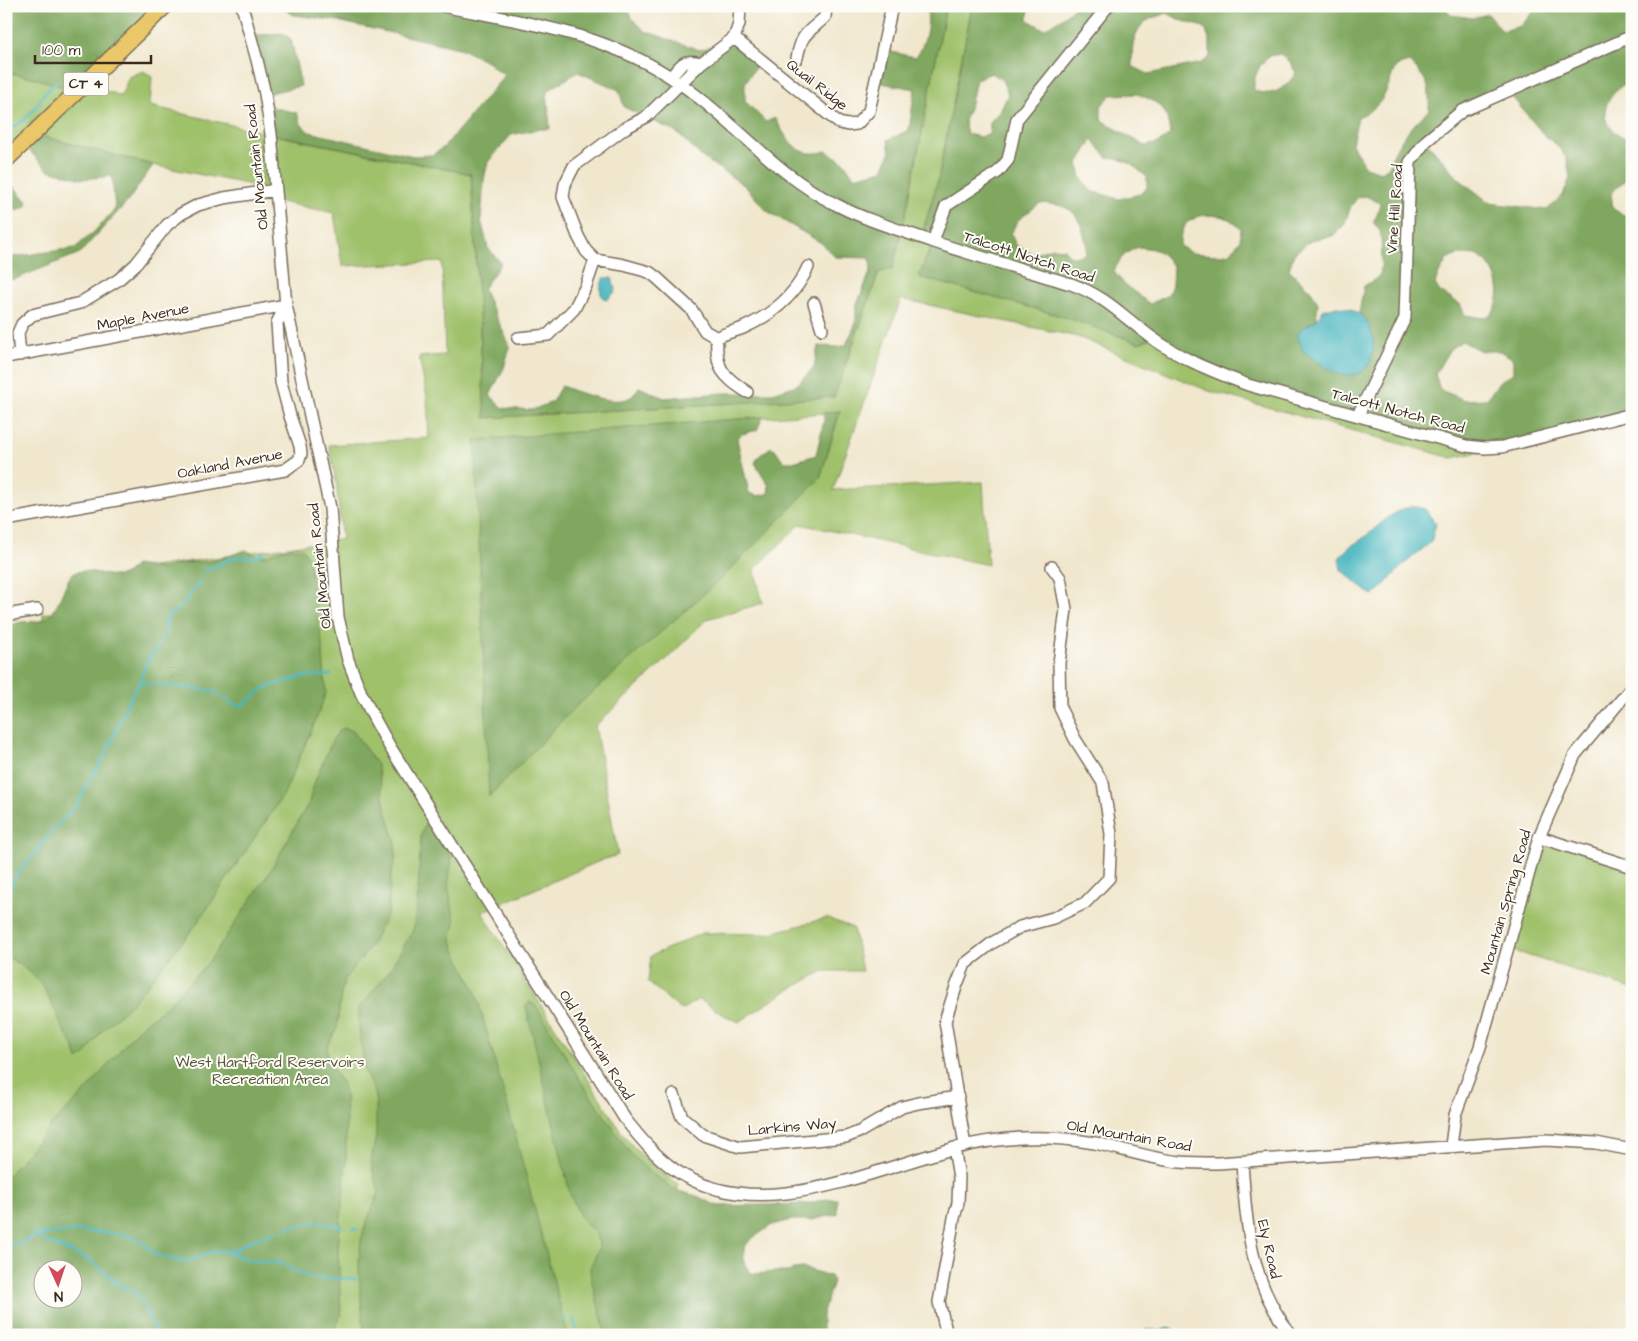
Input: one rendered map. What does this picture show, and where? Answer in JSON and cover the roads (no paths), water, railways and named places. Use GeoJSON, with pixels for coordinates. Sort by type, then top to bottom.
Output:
{"type":"FeatureCollection","features":[{"type":"Feature","properties":{"kind":"main road","name":"CT 4"},"geometry":{"type":"LineString","coordinates":[[6,160],[165,6]]}},
{"type":"Feature","properties":{"kind":"street","name":"Old Mountain Road"},"geometry":{"type":"LineString","coordinates":[[242,6],[265,94],[286,305],[330,508],[338,617],[348,660],[374,720],[390,747],[620,1111],[641,1140],[658,1156],[690,1178],[722,1190],[756,1195],[779,1194],[817,1187],[960,1147],[1003,1139],[1046,1138],[1094,1143],[1179,1162],[1218,1163],[1553,1140],[1596,1143],[1632,1150]]}},
{"type":"Feature","properties":{"kind":"street","name":"Talcott Notch Road"},"geometry":{"type":"LineString","coordinates":[[443,6],[584,36],[633,55],[676,80],[790,177],[812,191],[864,218],[933,242],[1071,284],[1094,294],[1113,306],[1151,338],[1182,356],[1216,372],[1283,396],[1466,446],[1485,448],[1502,447],[1632,414]]}},
{"type":"Feature","properties":{"kind":"street"},"geometry":{"type":"LineString","coordinates":[[717,338],[705,331],[691,309],[656,276],[632,267],[595,260],[586,251],[578,236],[569,216],[564,197],[565,184],[574,166],[625,128],[646,117],[676,80],[734,38],[740,6]]}},
{"type":"Feature","properties":{"kind":"street"},"geometry":{"type":"LineString","coordinates":[[797,58],[802,39],[806,33],[825,17],[826,6]]}},
{"type":"Feature","properties":{"kind":"street","name":"Quail Ridge"},"geometry":{"type":"LineString","coordinates":[[734,38],[839,123],[857,124],[869,111],[892,6]]}},
{"type":"Feature","properties":{"kind":"street"},"geometry":{"type":"LineString","coordinates":[[933,242],[946,206],[998,172],[1008,160],[1017,119],[1108,6]]}},
{"type":"Feature","properties":{"kind":"street","name":"Vine Hill Road"},"geometry":{"type":"LineString","coordinates":[[1358,415],[1405,318],[1410,162],[1426,141],[1462,111],[1632,36]]}},
{"type":"Feature","properties":{"kind":"street"},"geometry":{"type":"LineString","coordinates":[[20,355],[18,333],[22,324],[32,315],[80,303],[118,280],[136,264],[167,226],[181,214],[198,205],[224,198],[276,190]]}},
{"type":"Feature","properties":{"kind":"street"},"geometry":{"type":"LineString","coordinates":[[518,338],[548,335],[574,309],[586,286],[595,260]]}},
{"type":"Feature","properties":{"kind":"street"},"geometry":{"type":"LineString","coordinates":[[717,338],[725,333],[742,328],[777,308],[798,286],[808,267]]}},
{"type":"Feature","properties":{"kind":"street"},"geometry":{"type":"LineString","coordinates":[[814,303],[822,329]]}},
{"type":"Feature","properties":{"kind":"street","name":"Maple Avenue"},"geometry":{"type":"LineString","coordinates":[[6,357],[286,305]]}},
{"type":"Feature","properties":{"kind":"street","name":"Oakland Avenue"},"geometry":{"type":"LineString","coordinates":[[6,520],[285,470],[293,466],[299,460],[301,454],[281,382],[277,323],[286,305]]}},
{"type":"Feature","properties":{"kind":"street"},"geometry":{"type":"LineString","coordinates":[[717,338],[716,351],[721,370],[731,381],[748,392]]}},
{"type":"Feature","properties":{"kind":"street"},"geometry":{"type":"LineString","coordinates":[[947,1335],[938,1302],[958,1203],[960,1147],[958,1097],[945,1021],[956,987],[965,964],[992,943],[1020,927],[1054,918],[1085,903],[1109,878],[1111,834],[1103,783],[1074,739],[1060,708],[1059,663],[1066,609],[1060,578],[1052,567]]}},
{"type":"Feature","properties":{"kind":"street"},"geometry":{"type":"LineString","coordinates":[[6,615],[38,610]]}},
{"type":"Feature","properties":{"kind":"street","name":"Mountain Spring Road"},"geometry":{"type":"LineString","coordinates":[[1452,1146],[1455,1116],[1480,1047],[1539,837],[1575,755],[1632,687]]}},
{"type":"Feature","properties":{"kind":"street"},"geometry":{"type":"LineString","coordinates":[[1539,837],[1632,867]]}},
{"type":"Feature","properties":{"kind":"street","name":"Larkins Way"},"geometry":{"type":"LineString","coordinates":[[674,1095],[682,1117],[703,1135],[740,1146],[846,1137],[861,1131],[902,1107],[918,1102],[958,1097]]}},
{"type":"Feature","properties":{"kind":"street","name":"Ely Road"},"geometry":{"type":"LineString","coordinates":[[1242,1162],[1253,1259],[1264,1292],[1272,1308],[1292,1335]]}},
{"type":"Feature","properties":{"kind":"water"},"geometry":{"type":"Polygon","coordinates":[[[604,278],[613,279],[613,284],[616,288],[615,292],[607,300],[603,298],[601,290],[604,278]]]}},
{"type":"Feature","properties":{"kind":"water"},"geometry":{"type":"Polygon","coordinates":[[[1333,307],[1353,310],[1367,322],[1371,332],[1374,343],[1373,354],[1369,364],[1362,371],[1352,375],[1335,373],[1311,357],[1303,351],[1297,335],[1301,329],[1316,320],[1323,310],[1333,307]]]}},
{"type":"Feature","properties":{"kind":"water"},"geometry":{"type":"Polygon","coordinates":[[[1412,506],[1425,509],[1436,524],[1431,542],[1402,566],[1375,595],[1370,594],[1341,570],[1339,558],[1348,548],[1390,516],[1412,506]]]}},
{"type":"Feature","properties":{"kind":"water"},"geometry":{"type":"Polygon","coordinates":[[[1168,1328],[1173,1329],[1178,1335],[1139,1335],[1146,1329],[1159,1331],[1168,1328]]]}},
{"type":"Feature","properties":{"kind":"waterway"},"geometry":{"type":"LineString","coordinates":[[6,132],[24,120],[37,106],[42,96],[56,82]]}},
{"type":"Feature","properties":{"kind":"waterway"},"geometry":{"type":"LineString","coordinates":[[203,572],[232,558],[252,558],[263,553]]}},
{"type":"Feature","properties":{"kind":"waterway"},"geometry":{"type":"LineString","coordinates":[[6,894],[9,892],[18,872],[35,854],[45,838],[78,804],[87,784],[105,756],[132,694],[140,682],[146,663],[165,636],[166,618],[184,603],[201,581]]}},
{"type":"Feature","properties":{"kind":"waterway"},"geometry":{"type":"LineString","coordinates":[[140,682],[213,691],[235,705],[243,705],[264,688],[305,676],[331,675]]}},
{"type":"Feature","properties":{"kind":"waterway"},"geometry":{"type":"LineString","coordinates":[[285,1228],[316,1222],[343,1227]]}},
{"type":"Feature","properties":{"kind":"waterway"},"geometry":{"type":"LineString","coordinates":[[353,1228],[357,1229]]}},
{"type":"Feature","properties":{"kind":"waterway"},"geometry":{"type":"LineString","coordinates":[[36,1235],[78,1231],[123,1234],[141,1241],[157,1255],[185,1262],[211,1252],[225,1251],[248,1260],[281,1263],[296,1272],[315,1278],[357,1279]]}},
{"type":"Feature","properties":{"kind":"waterway"},"geometry":{"type":"LineString","coordinates":[[226,1251],[236,1250],[243,1244],[277,1231]]}},
{"type":"Feature","properties":{"kind":"waterway"},"geometry":{"type":"LineString","coordinates":[[6,1243],[21,1244],[36,1235],[49,1243],[90,1260],[120,1285],[137,1292],[157,1335]]}},
{"type":"Feature","properties":{"kind":"waterway"},"geometry":{"type":"LineString","coordinates":[[573,1319],[578,1335]]}},
{"type":"Feature","properties":{"kind":"park label","name":"West Hartford Reservoirs Recreation Area"},"geometry":{"type":"Point","coordinates":[270,1070]}}]}
